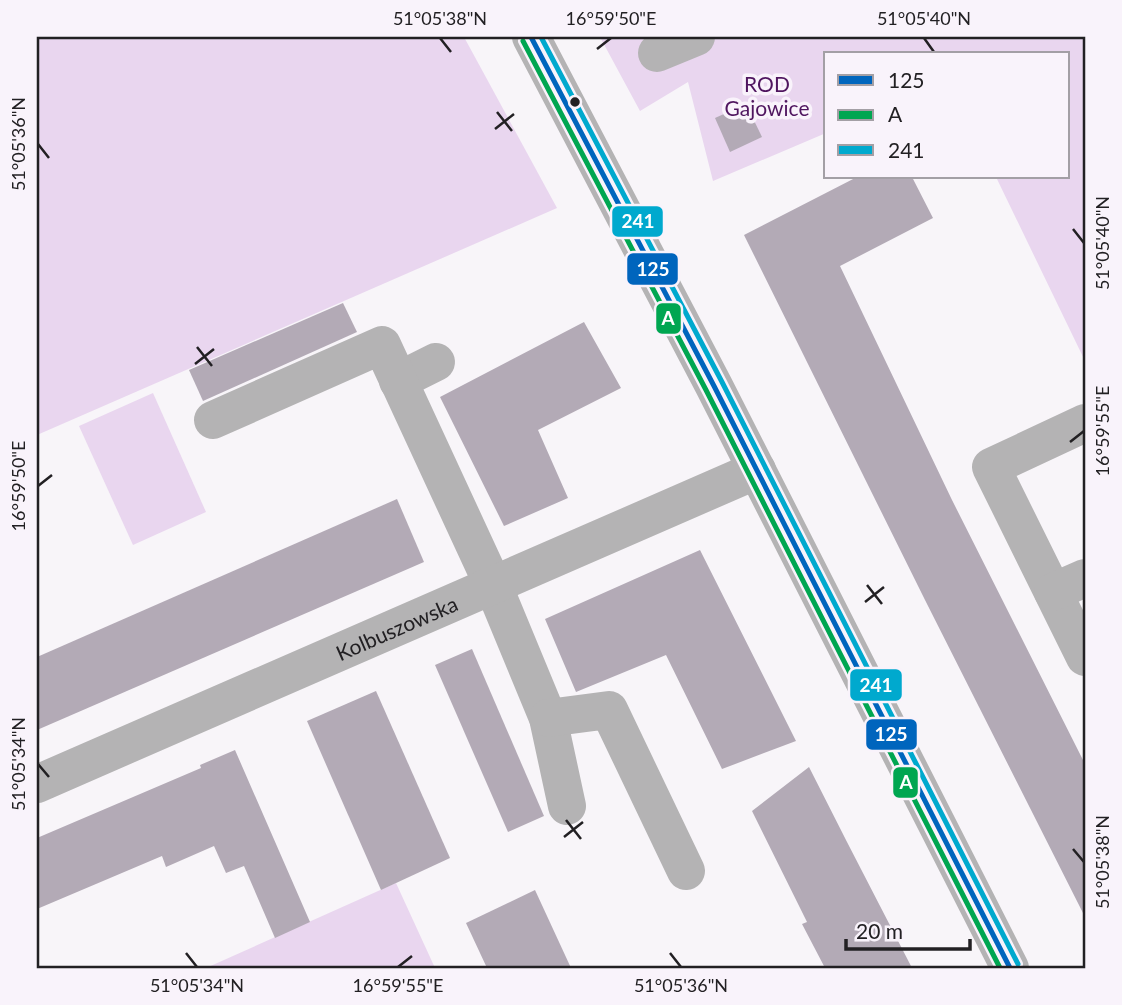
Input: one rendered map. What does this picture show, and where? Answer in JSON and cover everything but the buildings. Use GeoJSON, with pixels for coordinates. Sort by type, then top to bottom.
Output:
{"type":"FeatureCollection","features":[{"type":"Feature","properties":{"kind":"street"},"geometry":{"type":"LineString","coordinates":[[531,37],[757,470],[849,657],[1010,968]]}},
{"type":"Feature","properties":{"kind":"street"},"geometry":{"type":"LineString","coordinates":[[657,53],[696,37]]}},
{"type":"Feature","properties":{"kind":"street"},"geometry":{"type":"LineString","coordinates":[[213,421],[382,345],[493,585],[548,718],[567,806]]}},
{"type":"Feature","properties":{"kind":"street"},"geometry":{"type":"LineString","coordinates":[[398,381],[436,362]]}},
{"type":"Feature","properties":{"kind":"street"},"geometry":{"type":"LineString","coordinates":[[1085,422],[990,467],[1069,585],[1085,657]]}},
{"type":"Feature","properties":{"kind":"street","name":"Kolbuszowska"},"geometry":{"type":"LineString","coordinates":[[37,784],[757,470]]}},
{"type":"Feature","properties":{"kind":"street"},"geometry":{"type":"LineString","coordinates":[[548,718],[609,710],[686,871]]}},
{"type":"Feature","properties":{"kind":"green space"},"geometry":{"type":"Polygon","coordinates":[[[37,37],[464,37],[557,208],[37,435],[37,37]]]}},
{"type":"Feature","properties":{"kind":"green space","name":"ROD Gajowice"},"geometry":{"type":"Polygon","coordinates":[[[600,37],[1085,37],[1085,361],[996,178],[1070,178],[1070,52],[824,52],[824,134],[713,181],[688,82],[640,111],[600,37]]]}},
{"type":"Feature","properties":{"kind":"green space"},"geometry":{"type":"Polygon","coordinates":[[[153,393],[206,512],[133,545],[79,426],[153,393]]]}},
{"type":"Feature","properties":{"kind":"green space"},"geometry":{"type":"Polygon","coordinates":[[[396,883],[435,968],[206,968],[396,883]]]}},
{"type":"Feature","properties":{"kind":"transit line","name":"125"},"geometry":{"type":"LineString","coordinates":[[531,37],[714,386],[1010,968]]}},
{"type":"Feature","properties":{"kind":"transit line","name":"241"},"geometry":{"type":"LineString","coordinates":[[541,37],[722,382],[1018,964]]}},
{"type":"Feature","properties":{"kind":"transit line","name":"A"},"geometry":{"type":"LineString","coordinates":[[523,41],[706,390],[1000,968]]}}]}
